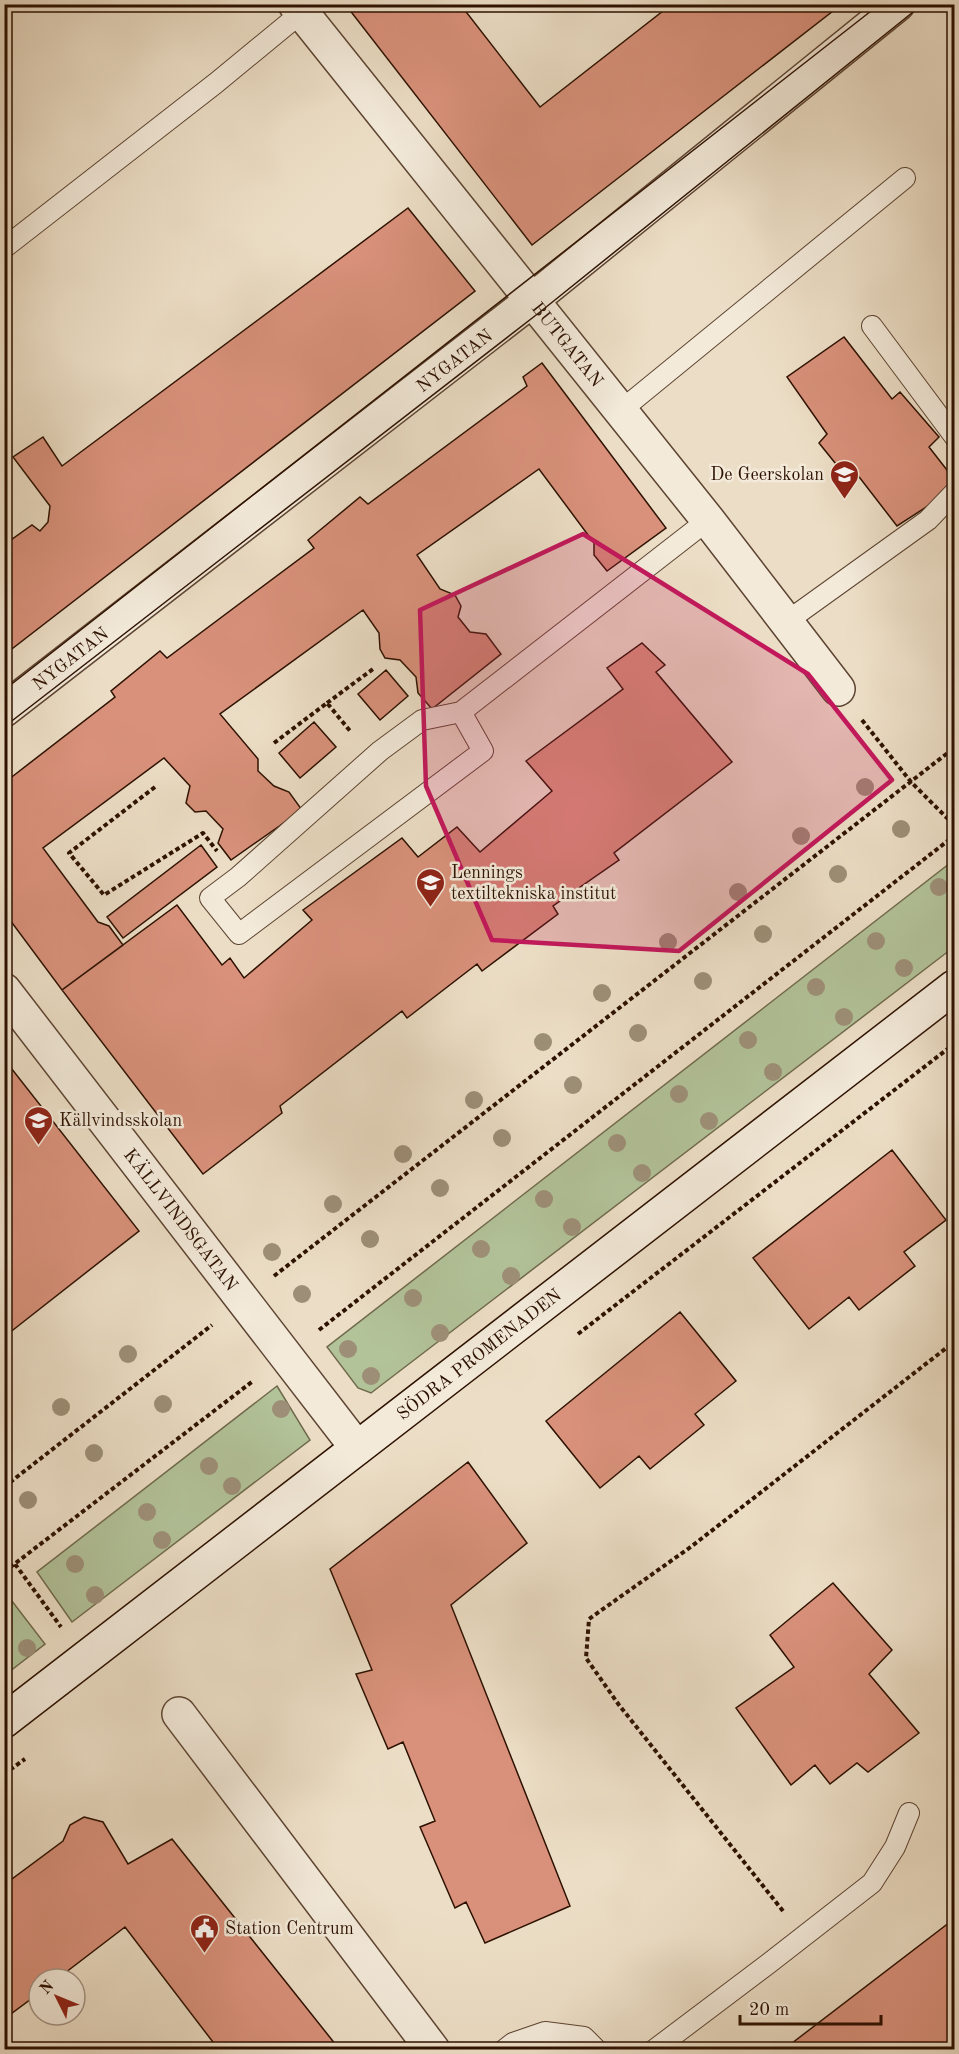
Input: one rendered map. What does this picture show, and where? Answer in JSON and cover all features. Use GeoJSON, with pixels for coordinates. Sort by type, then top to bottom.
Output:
{"type":"FeatureCollection","features":[{"type":"Feature","properties":{"kind":"street","name":"NYGATAN"},"geometry":{"type":"LineString","coordinates":[[4,711],[531,301],[898,4]]}},
{"type":"Feature","properties":{"kind":"street","name":"BUTGATAN"},"geometry":{"type":"LineString","coordinates":[[298,9],[619,412],[708,520],[838,689]]}},
{"type":"Feature","properties":{"kind":"street","name":"SÖDRA PROMENADEN"},"geometry":{"type":"LineString","coordinates":[[4,1721],[954,987]]}},
{"type":"Feature","properties":{"kind":"street","name":"KÄLLVINDSGATAN"},"geometry":{"type":"LineString","coordinates":[[4,990],[357,1448]]}},
{"type":"Feature","properties":{"kind":"street"},"geometry":{"type":"LineString","coordinates":[[178,1714],[433,2049]]}},
{"type":"Feature","properties":{"kind":"lane"},"geometry":{"type":"LineString","coordinates":[[4,248],[216,83],[298,9]]}},
{"type":"Feature","properties":{"kind":"lane"},"geometry":{"type":"LineString","coordinates":[[619,412],[905,178]]}},
{"type":"Feature","properties":{"kind":"lane"},"geometry":{"type":"LineString","coordinates":[[872,326],[954,436]]}},
{"type":"Feature","properties":{"kind":"lane"},"geometry":{"type":"LineString","coordinates":[[786,622],[928,520],[954,493]]}},
{"type":"Feature","properties":{"kind":"lane"},"geometry":{"type":"LineString","coordinates":[[461,712],[483,751],[239,934],[210,898],[238,877],[373,757],[423,720],[461,712],[708,520]]}},
{"type":"Feature","properties":{"kind":"lane"},"geometry":{"type":"LineString","coordinates":[[654,2049],[872,1883],[895,1847],[909,1813]]}},
{"type":"Feature","properties":{"kind":"lane"},"geometry":{"type":"LineString","coordinates":[[504,2049],[513,2043],[545,2032],[584,2037],[597,2049]]}},
{"type":"Feature","properties":{"kind":"path"},"geometry":{"type":"LineString","coordinates":[[274,743],[373,669]]}},
{"type":"Feature","properties":{"kind":"path"},"geometry":{"type":"LineString","coordinates":[[838,689],[910,782],[954,825]]}},
{"type":"Feature","properties":{"kind":"path"},"geometry":{"type":"LineString","coordinates":[[327,703],[373,757]]}},
{"type":"Feature","properties":{"kind":"path"},"geometry":{"type":"LineString","coordinates":[[4,1487],[954,748]]}},
{"type":"Feature","properties":{"kind":"path"},"geometry":{"type":"LineString","coordinates":[[155,787],[69,853],[104,895],[203,833],[238,877]]}},
{"type":"Feature","properties":{"kind":"path"},"geometry":{"type":"LineString","coordinates":[[4,1572],[954,836]]}},
{"type":"Feature","properties":{"kind":"path"},"geometry":{"type":"LineString","coordinates":[[804,1937],[619,1705],[586,1658],[589,1619],[692,1546],[954,1342]]}},
{"type":"Feature","properties":{"kind":"highlighted area"},"geometry":{"type":"Polygon","coordinates":[[[583,534],[808,674],[892,780],[679,951],[492,940],[426,786],[420,610],[583,534]]]}},
{"type":"Feature","properties":{"kind":"green space"},"geometry":{"type":"Polygon","coordinates":[[[954,860],[954,947],[371,1393],[358,1388],[327,1347],[954,860]]]}},
{"type":"Feature","properties":{"kind":"green space"},"geometry":{"type":"Polygon","coordinates":[[[277,1386],[310,1440],[72,1622],[37,1572],[277,1386]]]}},
{"type":"Feature","properties":{"kind":"green space"},"geometry":{"type":"Polygon","coordinates":[[[5,1592],[45,1644],[5,1675],[5,1592]]]}},
{"type":"Feature","properties":{"kind":"building"},"geometry":{"type":"Polygon","coordinates":[[[345,4],[460,4],[540,107],[672,4],[842,4],[532,245],[345,4]]]}},
{"type":"Feature","properties":{"kind":"building"},"geometry":{"type":"Polygon","coordinates":[[[408,208],[475,291],[4,655],[4,545],[32,525],[40,531],[48,522],[50,506],[13,457],[43,437],[62,466],[408,208]]]}},
{"type":"Feature","properties":{"kind":"building"},"geometry":{"type":"Polygon","coordinates":[[[844,337],[892,399],[900,392],[939,437],[929,447],[954,479],[954,489],[897,526],[853,469],[844,474],[819,443],[827,434],[787,377],[844,337]]]}},
{"type":"Feature","properties":{"kind":"building"},"geometry":{"type":"Polygon","coordinates":[[[542,363],[666,528],[607,571],[594,555],[594,543],[539,469],[417,555],[440,589],[455,595],[461,606],[458,617],[470,632],[486,634],[501,654],[432,709],[418,693],[416,677],[400,660],[385,658],[380,649],[379,633],[363,610],[220,714],[258,759],[258,771],[274,786],[289,792],[302,810],[231,860],[218,843],[223,829],[206,811],[195,812],[186,803],[190,786],[164,758],[43,848],[98,922],[109,926],[123,945],[62,990],[4,912],[4,783],[115,697],[111,691],[160,651],[167,658],[314,548],[308,540],[360,497],[368,504],[527,386],[523,377],[542,363]]]}},
{"type":"Feature","properties":{"kind":"building","name":"Lennings textiltekniska institut"},"geometry":{"type":"Polygon","coordinates":[[[642,643],[665,665],[656,672],[732,762],[614,853],[619,860],[553,906],[558,914],[482,971],[477,964],[407,1018],[402,1011],[280,1106],[282,1113],[203,1174],[62,990],[177,905],[222,965],[230,958],[244,978],[312,920],[303,910],[402,838],[418,857],[457,827],[480,852],[552,791],[526,761],[623,689],[607,668],[642,643]]]}},
{"type":"Feature","properties":{"kind":"building"},"geometry":{"type":"Polygon","coordinates":[[[386,670],[408,696],[380,720],[358,694],[386,670]]]}},
{"type":"Feature","properties":{"kind":"building"},"geometry":{"type":"Polygon","coordinates":[[[314,722],[336,747],[300,778],[279,753],[314,722]]]}},
{"type":"Feature","properties":{"kind":"building"},"geometry":{"type":"Polygon","coordinates":[[[201,845],[217,867],[123,938],[107,917],[201,845]]]}},
{"type":"Feature","properties":{"kind":"building","name":"Källvindsskolan"},"geometry":{"type":"Polygon","coordinates":[[[4,1059],[139,1231],[4,1337],[4,1059]]]}},
{"type":"Feature","properties":{"kind":"building"},"geometry":{"type":"Polygon","coordinates":[[[892,1150],[946,1220],[904,1252],[915,1266],[859,1310],[849,1297],[809,1329],[753,1258],[892,1150]]]}},
{"type":"Feature","properties":{"kind":"building"},"geometry":{"type":"Polygon","coordinates":[[[680,1312],[736,1381],[695,1414],[704,1425],[650,1469],[639,1456],[600,1488],[546,1421],[680,1312]]]}},
{"type":"Feature","properties":{"kind":"building"},"geometry":{"type":"Polygon","coordinates":[[[468,1462],[527,1543],[451,1605],[570,1906],[485,1943],[466,1902],[455,1908],[420,1827],[435,1821],[403,1742],[388,1749],[356,1674],[372,1670],[330,1569],[468,1462]]]}},
{"type":"Feature","properties":{"kind":"building"},"geometry":{"type":"Polygon","coordinates":[[[833,1583],[892,1650],[869,1674],[919,1733],[868,1772],[857,1763],[830,1784],[815,1765],[791,1785],[736,1708],[794,1667],[770,1635],[833,1583]]]}},
{"type":"Feature","properties":{"kind":"building","name":"Station Centrum"},"geometry":{"type":"Polygon","coordinates":[[[84,1817],[103,1822],[128,1864],[172,1839],[340,2050],[219,2050],[125,1927],[73,1967],[27,1967],[27,2002],[4,2019],[4,1885],[63,1841],[70,1825],[84,1817]]]}},
{"type":"Feature","properties":{"kind":"building"},"geometry":{"type":"Polygon","coordinates":[[[954,1919],[954,2048],[952,2050],[783,2050],[954,1919]]]}},
{"type":"Feature","properties":{"kind":"tram line"},"geometry":{"type":"LineString","coordinates":[[4,690],[880,4]]}},
{"type":"Feature","properties":{"kind":"tram line"},"geometry":{"type":"LineString","coordinates":[[4,727],[540,312],[923,4]]}},
{"type":"Feature","properties":{"kind":"place","name":"De Geerskolan"},"geometry":{"type":"Point","coordinates":[845,500]}},
{"type":"Feature","properties":{"kind":"place","name":"Lennings textiltekniska institut"},"geometry":{"type":"Point","coordinates":[430,908]}},
{"type":"Feature","properties":{"kind":"place","name":"Källvindsskolan"},"geometry":{"type":"Point","coordinates":[38,1146]}},
{"type":"Feature","properties":{"kind":"place","name":"Station Centrum"},"geometry":{"type":"Point","coordinates":[204,1954]}}]}
